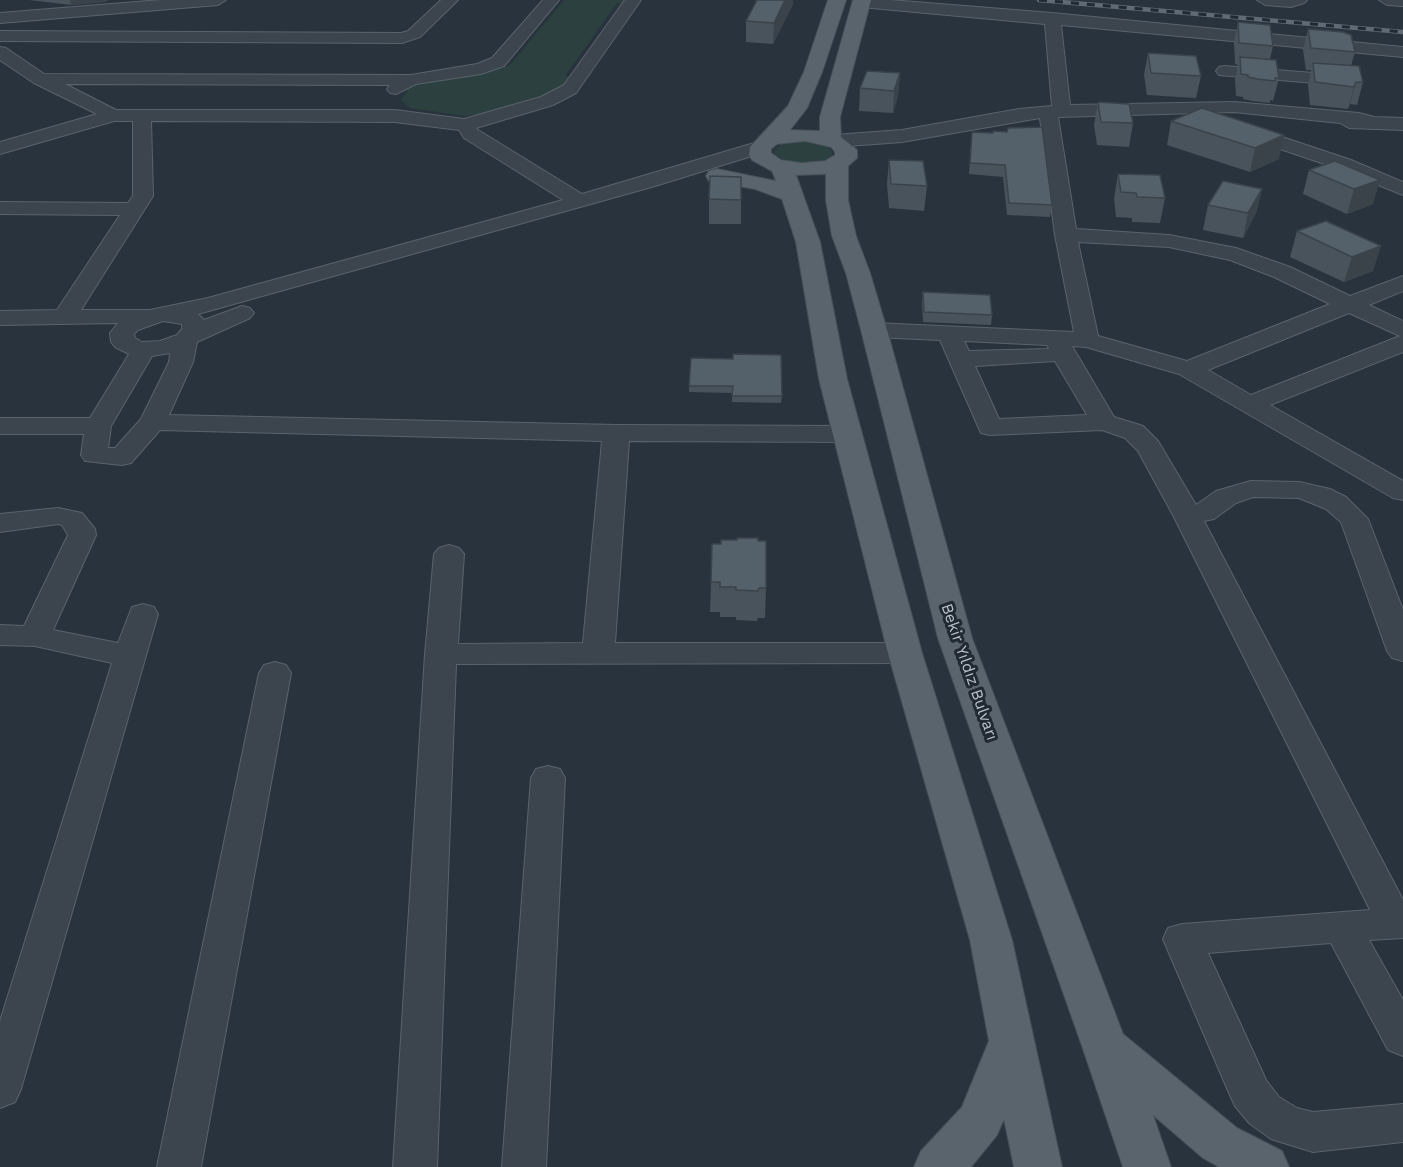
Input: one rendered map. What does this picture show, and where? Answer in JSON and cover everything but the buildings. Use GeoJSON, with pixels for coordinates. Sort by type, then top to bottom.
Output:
{"type":"FeatureCollection","features":[{"type":"Feature","properties":{"kind":"main road"},"geometry":{"type":"LineString","coordinates":[[717,176],[760,183],[776,163],[813,72],[837,0]]}},
{"type":"Feature","properties":{"kind":"main road","name":"Bekir Yıldız Bulvarı"},"geometry":{"type":"LineString","coordinates":[[861,1],[830,117],[837,150],[839,219],[874,330],[955,638],[1105,1046],[1147,1167]]}},
{"type":"Feature","properties":{"kind":"main road"},"geometry":{"type":"LineString","coordinates":[[776,163],[811,170],[837,150],[805,135],[786,136],[776,163],[808,242],[833,379],[905,653],[991,940],[1038,1167]]}},
{"type":"Feature","properties":{"kind":"main road"},"geometry":{"type":"LineString","coordinates":[[938,1167],[980,1120],[1012,1041]]}},
{"type":"Feature","properties":{"kind":"main road"},"geometry":{"type":"LineString","coordinates":[[1105,1046],[1220,1143],[1265,1167]]}},
{"type":"Feature","properties":{"kind":"street"},"geometry":{"type":"LineString","coordinates":[[2,17],[218,0]]}},
{"type":"Feature","properties":{"kind":"street"},"geometry":{"type":"LineString","coordinates":[[0,36],[402,38],[414,34],[450,0]]}},
{"type":"Feature","properties":{"kind":"street"},"geometry":{"type":"LineString","coordinates":[[40,79],[411,80],[481,69],[498,62],[551,0]]}},
{"type":"Feature","properties":{"kind":"street"},"geometry":{"type":"LineString","coordinates":[[0,148],[113,115],[380,116],[465,125],[547,100],[570,89],[633,0]]}},
{"type":"Feature","properties":{"kind":"street"},"geometry":{"type":"LineString","coordinates":[[1265,0],[1291,2],[1299,0]]}},
{"type":"Feature","properties":{"kind":"street"},"geometry":{"type":"LineString","coordinates":[[1387,0],[1403,1]]}},
{"type":"Feature","properties":{"kind":"street"},"geometry":{"type":"LineString","coordinates":[[861,1],[1403,52]]}},
{"type":"Feature","properties":{"kind":"street"},"geometry":{"type":"LineString","coordinates":[[1052,18],[1054,111],[1066,235],[1069,345],[1104,422]]}},
{"type":"Feature","properties":{"kind":"street"},"geometry":{"type":"LineString","coordinates":[[1214,33],[1234,107]]}},
{"type":"Feature","properties":{"kind":"street"},"geometry":{"type":"LineString","coordinates":[[1284,40],[1289,76]]}},
{"type":"Feature","properties":{"kind":"street"},"geometry":{"type":"LineString","coordinates":[[0,52],[40,79],[113,115]]}},
{"type":"Feature","properties":{"kind":"street"},"geometry":{"type":"LineString","coordinates":[[1225,71],[1353,81]]}},
{"type":"Feature","properties":{"kind":"street"},"geometry":{"type":"LineString","coordinates":[[380,116],[397,88],[411,80]]}},
{"type":"Feature","properties":{"kind":"street"},"geometry":{"type":"LineString","coordinates":[[66,110],[89,103]]}},
{"type":"Feature","properties":{"kind":"street"},"geometry":{"type":"LineString","coordinates":[[830,117],[858,129],[895,136],[1054,111],[1234,107],[1281,115]]}},
{"type":"Feature","properties":{"kind":"street"},"geometry":{"type":"LineString","coordinates":[[1179,108],[1332,162],[1344,164],[1403,189]]}},
{"type":"Feature","properties":{"kind":"street"},"geometry":{"type":"LineString","coordinates":[[1212,109],[1237,114],[1403,124]]}},
{"type":"Feature","properties":{"kind":"street"},"geometry":{"type":"LineString","coordinates":[[1281,115],[1284,136],[1293,147]]}},
{"type":"Feature","properties":{"kind":"street"},"geometry":{"type":"LineString","coordinates":[[64,318],[143,196],[142,116]]}},
{"type":"Feature","properties":{"kind":"street"},"geometry":{"type":"LineString","coordinates":[[1304,117],[1308,134],[1320,139],[1344,164]]}},
{"type":"Feature","properties":{"kind":"street"},"geometry":{"type":"LineString","coordinates":[[1320,139],[1361,122]]}},
{"type":"Feature","properties":{"kind":"street"},"geometry":{"type":"LineString","coordinates":[[465,125],[471,134],[579,201]]}},
{"type":"Feature","properties":{"kind":"street"},"geometry":{"type":"LineString","coordinates":[[837,150],[896,141],[895,136]]}},
{"type":"Feature","properties":{"kind":"street"},"geometry":{"type":"LineString","coordinates":[[121,336],[126,344],[144,349],[163,348],[254,308],[657,190],[776,163]]}},
{"type":"Feature","properties":{"kind":"street"},"geometry":{"type":"LineString","coordinates":[[121,336],[130,325],[160,315],[224,301],[579,201],[776,163]]}},
{"type":"Feature","properties":{"kind":"street"},"geometry":{"type":"LineString","coordinates":[[0,208],[135,209]]}},
{"type":"Feature","properties":{"kind":"street"},"geometry":{"type":"LineString","coordinates":[[1066,235],[1169,241],[1220,251],[1268,266],[1403,330]]}},
{"type":"Feature","properties":{"kind":"street"},"geometry":{"type":"LineString","coordinates":[[1188,369],[1403,284]]}},
{"type":"Feature","properties":{"kind":"street"},"geometry":{"type":"LineString","coordinates":[[0,318],[160,315],[191,320],[195,325],[181,362],[153,422],[122,457],[94,455],[98,426],[144,349]]}},
{"type":"Feature","properties":{"kind":"street"},"geometry":{"type":"LineString","coordinates":[[874,330],[949,333],[1069,345],[1188,369],[1403,492]]}},
{"type":"Feature","properties":{"kind":"street"},"geometry":{"type":"LineString","coordinates":[[0,332],[121,336]]}},
{"type":"Feature","properties":{"kind":"street"},"geometry":{"type":"LineString","coordinates":[[949,333],[990,427],[1104,422],[1126,428],[1143,438],[1187,515],[1400,923],[1182,939],[1250,1093],[1264,1110],[1286,1125],[1313,1132],[1403,1123]]}},
{"type":"Feature","properties":{"kind":"street"},"geometry":{"type":"LineString","coordinates":[[1250,404],[1403,343]]}},
{"type":"Feature","properties":{"kind":"street"},"geometry":{"type":"LineString","coordinates":[[960,359],[1069,345]]}},
{"type":"Feature","properties":{"kind":"street"},"geometry":{"type":"LineString","coordinates":[[153,422],[616,433],[848,434]]}},
{"type":"Feature","properties":{"kind":"street"},"geometry":{"type":"LineString","coordinates":[[0,426],[98,426]]}},
{"type":"Feature","properties":{"kind":"street"},"geometry":{"type":"LineString","coordinates":[[598,654],[616,433]]}},
{"type":"Feature","properties":{"kind":"street"},"geometry":{"type":"LineString","coordinates":[[1187,515],[1204,513],[1226,496],[1251,489],[1299,490],[1320,495],[1336,503],[1349,513],[1357,525],[1403,651]]}},
{"type":"Feature","properties":{"kind":"street"},"geometry":{"type":"LineString","coordinates":[[0,523],[58,516],[72,519],[81,529],[82,535],[35,636]]}},
{"type":"Feature","properties":{"kind":"street"},"geometry":{"type":"LineString","coordinates":[[415,1167],[441,654],[449,554]]}},
{"type":"Feature","properties":{"kind":"street"},"geometry":{"type":"LineString","coordinates":[[0,1089],[143,614]]}},
{"type":"Feature","properties":{"kind":"street"},"geometry":{"type":"LineString","coordinates":[[0,635],[35,636],[130,656]]}},
{"type":"Feature","properties":{"kind":"street"},"geometry":{"type":"LineString","coordinates":[[441,654],[905,653]]}},
{"type":"Feature","properties":{"kind":"street"},"geometry":{"type":"LineString","coordinates":[[179,1167],[275,673]]}},
{"type":"Feature","properties":{"kind":"street"},"geometry":{"type":"LineString","coordinates":[[524,1167],[548,778]]}},
{"type":"Feature","properties":{"kind":"street"},"geometry":{"type":"LineString","coordinates":[[1342,927],[1403,1038]]}},
{"type":"Feature","properties":{"kind":"green space"},"geometry":{"type":"Polygon","coordinates":[[[564,0],[629,0],[627,3],[617,3],[565,76],[575,77],[564,87],[549,96],[465,116],[410,108],[401,100],[410,87],[418,83],[510,65],[564,0]]]}},
{"type":"Feature","properties":{"kind":"green space"},"geometry":{"type":"Polygon","coordinates":[[[804,141],[827,146],[832,151],[832,156],[821,162],[809,164],[789,162],[774,154],[775,149],[781,144],[804,141]]]}},
{"type":"Feature","properties":{"kind":"railway"},"geometry":{"type":"LineString","coordinates":[[1039,0],[1403,32]]}}]}
